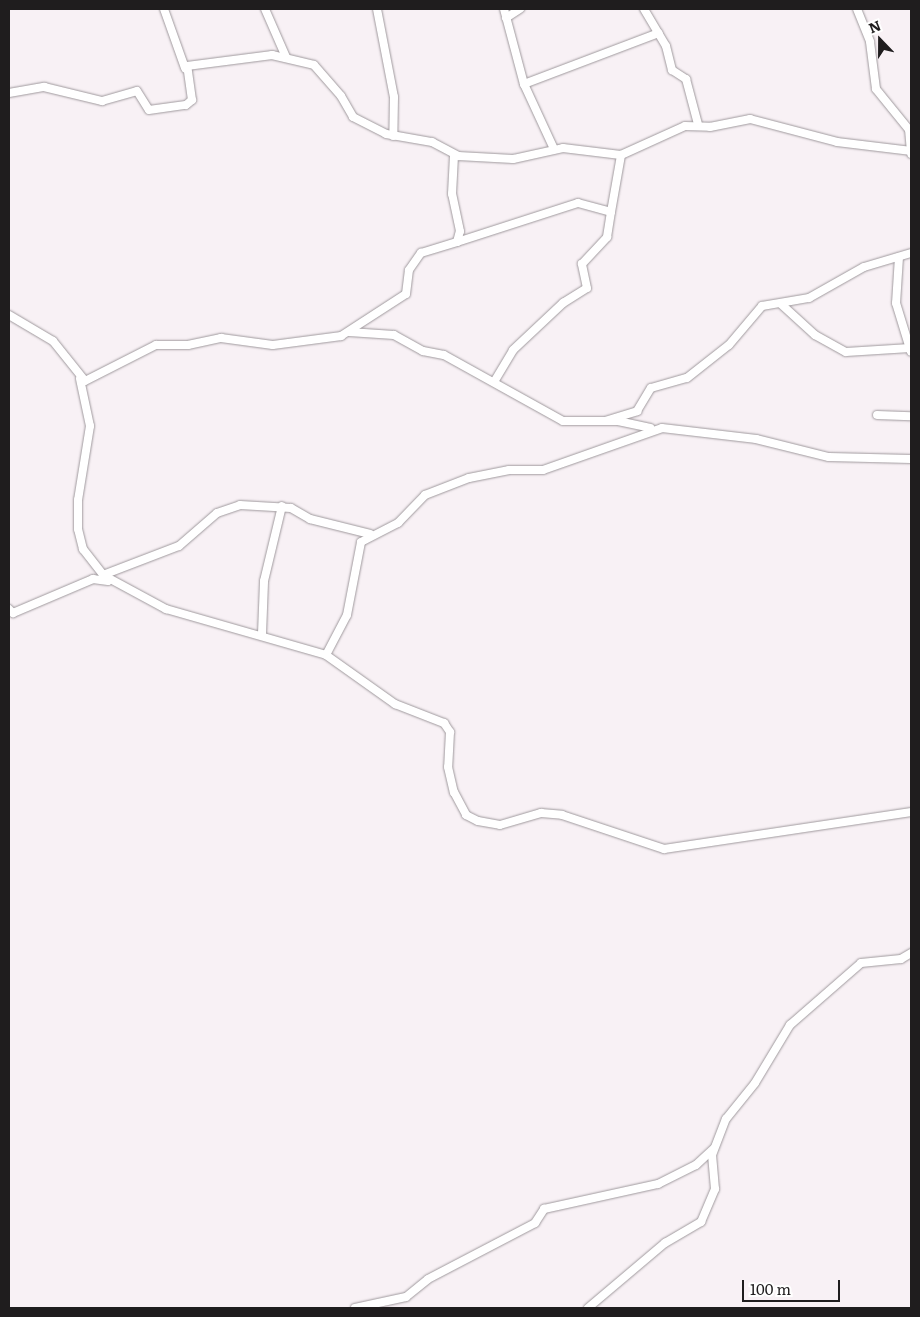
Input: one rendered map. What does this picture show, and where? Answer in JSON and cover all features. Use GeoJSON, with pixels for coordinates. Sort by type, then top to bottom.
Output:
{"type":"FeatureCollection","features":[{"type":"Feature","properties":{"kind":"street"},"geometry":{"type":"LineString","coordinates":[[9,93],[44,87],[102,101],[137,91],[149,110],[186,106],[192,100],[185,68],[164,9]]}},
{"type":"Feature","properties":{"kind":"street"},"geometry":{"type":"LineString","coordinates":[[265,9],[286,57]]}},
{"type":"Feature","properties":{"kind":"street"},"geometry":{"type":"LineString","coordinates":[[377,9],[394,98],[393,136]]}},
{"type":"Feature","properties":{"kind":"street"},"geometry":{"type":"LineString","coordinates":[[504,9],[524,84],[554,149]]}},
{"type":"Feature","properties":{"kind":"street"},"geometry":{"type":"LineString","coordinates":[[506,18],[520,9]]}},
{"type":"Feature","properties":{"kind":"street"},"geometry":{"type":"LineString","coordinates":[[644,9],[659,33],[672,70],[686,79],[698,124]]}},
{"type":"Feature","properties":{"kind":"street"},"geometry":{"type":"LineString","coordinates":[[185,68],[256,56],[286,57],[314,65],[341,96],[353,117],[393,136],[432,142],[454,155],[505,160],[554,149],[622,155],[685,126],[698,124],[710,128],[750,119],[837,142],[911,152],[910,130],[877,91],[870,42],[857,9]]}},
{"type":"Feature","properties":{"kind":"street"},"geometry":{"type":"LineString","coordinates":[[524,84],[659,33]]}},
{"type":"Feature","properties":{"kind":"street"},"geometry":{"type":"LineString","coordinates":[[454,155],[452,194],[460,231],[457,242]]}},
{"type":"Feature","properties":{"kind":"street"},"geometry":{"type":"LineString","coordinates":[[494,382],[513,350],[563,303],[587,288],[582,264],[607,237],[622,155]]}},
{"type":"Feature","properties":{"kind":"street"},"geometry":{"type":"LineString","coordinates":[[80,378],[94,379],[156,344],[188,345],[221,338],[273,345],[328,340],[349,332],[406,294],[409,270],[422,253],[530,222],[573,204],[611,212]]}},
{"type":"Feature","properties":{"kind":"street"},"geometry":{"type":"LineString","coordinates":[[605,421],[637,410],[651,388],[687,378],[734,340],[762,306],[809,298],[841,277],[911,253]]}},
{"type":"Feature","properties":{"kind":"street"},"geometry":{"type":"LineString","coordinates":[[781,304],[815,335],[846,352],[911,350],[896,303],[899,257]]}},
{"type":"Feature","properties":{"kind":"street"},"geometry":{"type":"LineString","coordinates":[[9,315],[58,345],[80,378],[90,426],[78,500],[78,529],[83,549],[105,578],[166,609],[262,634],[326,655],[395,704],[448,727],[454,792],[466,815],[485,823],[500,825],[541,813],[562,815],[664,849],[911,812]]}},
{"type":"Feature","properties":{"kind":"street"},"geometry":{"type":"LineString","coordinates":[[349,332],[399,336],[494,382],[555,418],[605,421],[650,428],[756,439],[829,457],[911,459]]}},
{"type":"Feature","properties":{"kind":"street"},"geometry":{"type":"LineString","coordinates":[[878,415],[911,416]]}},
{"type":"Feature","properties":{"kind":"street"},"geometry":{"type":"LineString","coordinates":[[326,655],[347,615],[359,546],[370,534],[398,523],[433,491],[497,471],[543,470],[577,455],[614,447],[650,428]]}},
{"type":"Feature","properties":{"kind":"street"},"geometry":{"type":"LineString","coordinates":[[262,634],[264,581],[282,506]]}},
{"type":"Feature","properties":{"kind":"street"},"geometry":{"type":"LineString","coordinates":[[9,608],[13,613],[93,579],[105,578],[179,546],[228,508],[282,506],[370,534]]}},
{"type":"Feature","properties":{"kind":"street"},"geometry":{"type":"LineString","coordinates":[[356,1308],[406,1297],[428,1279],[532,1225],[544,1209],[658,1184],[696,1165],[713,1149],[726,1120],[755,1083],[790,1025],[862,963],[901,959],[911,953]]}},
{"type":"Feature","properties":{"kind":"street"},"geometry":{"type":"LineString","coordinates":[[588,1308],[665,1244],[701,1222],[715,1189],[713,1149]]}}]}
